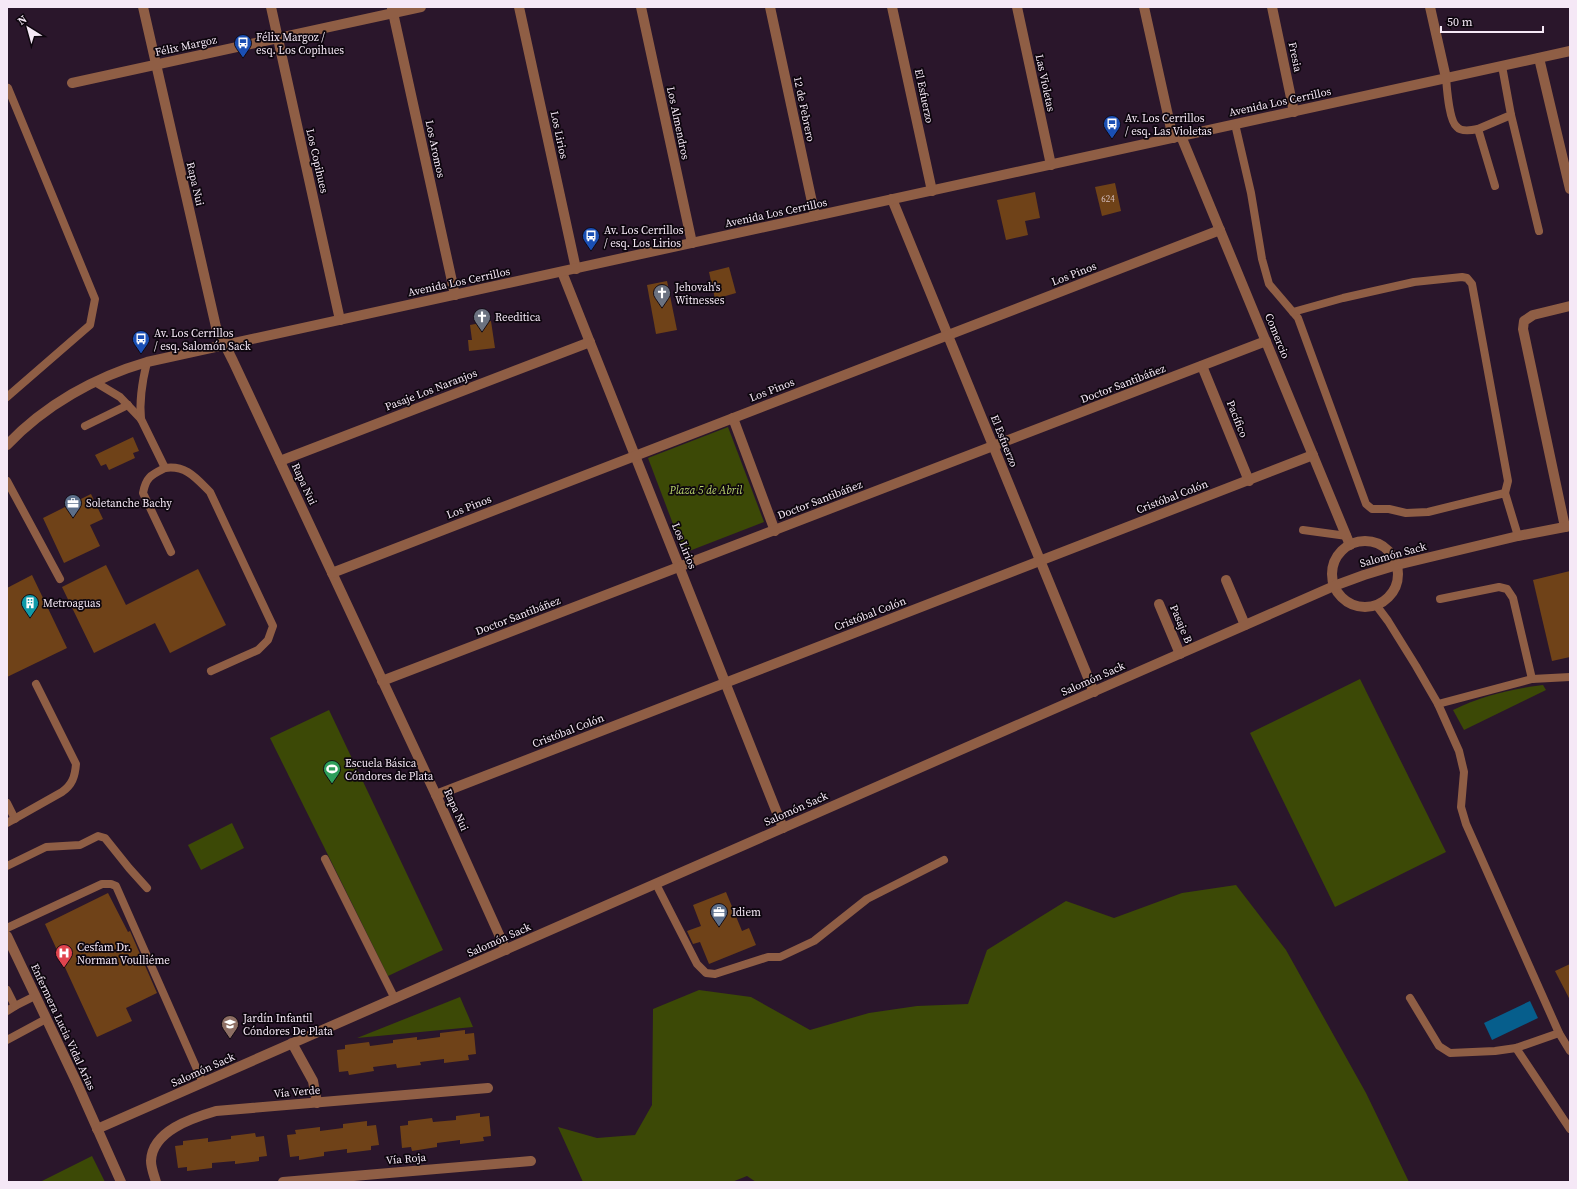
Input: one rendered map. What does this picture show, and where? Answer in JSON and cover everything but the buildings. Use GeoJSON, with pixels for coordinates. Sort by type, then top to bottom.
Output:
{"type":"FeatureCollection","features":[{"type":"Feature","properties":{"kind":"street","name":"Rapa Nui"},"geometry":{"type":"LineString","coordinates":[[143,7],[216,327],[436,795],[506,950]]}},
{"type":"Feature","properties":{"kind":"street","name":"Los Copihues"},"geometry":{"type":"LineString","coordinates":[[271,7],[340,320]]}},
{"type":"Feature","properties":{"kind":"street","name":"Félix Margoz"},"geometry":{"type":"LineString","coordinates":[[72,83],[278,38],[392,10],[421,7]]}},
{"type":"Feature","properties":{"kind":"street","name":"Los Lirios"},"geometry":{"type":"LineString","coordinates":[[519,7],[576,269]]}},
{"type":"Feature","properties":{"kind":"street","name":"Los Almendros"},"geometry":{"type":"LineString","coordinates":[[641,7],[692,243]]}},
{"type":"Feature","properties":{"kind":"street","name":"12 de Febrero"},"geometry":{"type":"LineString","coordinates":[[770,7],[815,216]]}},
{"type":"Feature","properties":{"kind":"street","name":"El Esfuerzo"},"geometry":{"type":"LineString","coordinates":[[892,7],[932,191]]}},
{"type":"Feature","properties":{"kind":"street","name":"Las Violetas"},"geometry":{"type":"LineString","coordinates":[[1017,7],[1051,165]]}},
{"type":"Feature","properties":{"kind":"street","name":"Comercio"},"geometry":{"type":"LineString","coordinates":[[1144,7],[1177,137],[1220,230],[1349,541]]}},
{"type":"Feature","properties":{"kind":"street","name":"Fresia"},"geometry":{"type":"LineString","coordinates":[[1272,7],[1294,112]]}},
{"type":"Feature","properties":{"kind":"street"},"geometry":{"type":"LineString","coordinates":[[1430,7],[1446,78]]}},
{"type":"Feature","properties":{"kind":"street","name":"Los Aromos"},"geometry":{"type":"LineString","coordinates":[[392,10],[455,295]]}},
{"type":"Feature","properties":{"kind":"street","name":"Avenida Los Cerrillos"},"geometry":{"type":"LineString","coordinates":[[7,445],[26,427],[55,405],[95,382],[148,362],[1570,51]]}},
{"type":"Feature","properties":{"kind":"street"},"geometry":{"type":"LineString","coordinates":[[1539,58],[1570,189]]}},
{"type":"Feature","properties":{"kind":"street","name":"El Esfuerzo"},"geometry":{"type":"LineString","coordinates":[[892,200],[1094,692]]}},
{"type":"Feature","properties":{"kind":"street","name":"Los Pinos"},"geometry":{"type":"LineString","coordinates":[[332,573],[1220,230]]}},
{"type":"Feature","properties":{"kind":"street","name":"Los Lirios"},"geometry":{"type":"LineString","coordinates":[[562,272],[782,828]]}},
{"type":"Feature","properties":{"kind":"street"},"geometry":{"type":"LineString","coordinates":[[1567,526],[1523,329],[1524,320],[1533,315],[1570,306]]}},
{"type":"Feature","properties":{"kind":"street","name":"Doctor Santibáñez"},"geometry":{"type":"LineString","coordinates":[[382,681],[1266,341]]}},
{"type":"Feature","properties":{"kind":"street","name":"Pasaje Los Naranjos"},"geometry":{"type":"LineString","coordinates":[[280,461],[590,342]]}},
{"type":"Feature","properties":{"kind":"street","name":"Pacífico"},"geometry":{"type":"LineString","coordinates":[[1202,366],[1249,480]]}},
{"type":"Feature","properties":{"kind":"street"},"geometry":{"type":"LineString","coordinates":[[733,418],[775,531]]}},
{"type":"Feature","properties":{"kind":"street","name":"Cristóbal Colón"},"geometry":{"type":"LineString","coordinates":[[436,795],[1313,456]]}},
{"type":"Feature","properties":{"kind":"street","name":"Salomón Sack"},"geometry":{"type":"LineString","coordinates":[[97,1129],[1334,586],[1364,574],[1397,565],[1518,536],[1567,526]]}},
{"type":"Feature","properties":{"kind":"street"},"geometry":{"type":"LineString","coordinates":[[1349,541],[1364,541],[1378,544],[1390,552],[1397,565],[1398,579],[1393,592],[1388,598],[1376,605],[1369,607],[1355,605],[1342,598],[1334,586],[1332,572],[1333,566],[1349,541]]}},
{"type":"Feature","properties":{"kind":"street"},"geometry":{"type":"LineString","coordinates":[[1226,580],[1245,625]]}},
{"type":"Feature","properties":{"kind":"street","name":"Pasaje B"},"geometry":{"type":"LineString","coordinates":[[1159,604],[1180,654]]}},
{"type":"Feature","properties":{"kind":"street","name":"Enfermera Lucia Vidal Arias"},"geometry":{"type":"LineString","coordinates":[[7,936],[97,1129]]}},
{"type":"Feature","properties":{"kind":"street"},"geometry":{"type":"LineString","coordinates":[[292,1043],[313,1081],[317,1103]]}},
{"type":"Feature","properties":{"kind":"street","name":"Vía Verde"},"geometry":{"type":"LineString","coordinates":[[156,1182],[151,1161],[154,1148],[162,1137],[177,1127],[216,1111],[488,1088]]}},
{"type":"Feature","properties":{"kind":"street"},"geometry":{"type":"LineString","coordinates":[[97,1129],[121,1182]]}},
{"type":"Feature","properties":{"kind":"street","name":"Vía Roja"},"geometry":{"type":"LineString","coordinates":[[284,1182],[531,1161]]}},
{"type":"Feature","properties":{"kind":"lane"},"geometry":{"type":"LineString","coordinates":[[1502,66],[1511,115],[1539,231]]}},
{"type":"Feature","properties":{"kind":"lane"},"geometry":{"type":"LineString","coordinates":[[1446,78],[1448,101],[1456,127],[1459,129],[1478,129],[1511,115]]}},
{"type":"Feature","properties":{"kind":"lane"},"geometry":{"type":"LineString","coordinates":[[7,88],[95,299],[90,325],[7,397]]}},
{"type":"Feature","properties":{"kind":"lane"},"geometry":{"type":"LineString","coordinates":[[1235,124],[1251,194],[1262,259],[1269,284],[1298,318],[1366,504],[1372,509],[1389,509],[1406,513],[1428,512],[1505,493]]}},
{"type":"Feature","properties":{"kind":"lane"},"geometry":{"type":"LineString","coordinates":[[1478,129],[1495,186]]}},
{"type":"Feature","properties":{"kind":"lane"},"geometry":{"type":"LineString","coordinates":[[1293,312],[1343,298],[1414,282],[1462,277],[1468,278],[1472,284],[1508,481],[1505,493],[1518,536]]}},
{"type":"Feature","properties":{"kind":"lane"},"geometry":{"type":"LineString","coordinates":[[142,420],[140,404],[141,390],[148,362]]}},
{"type":"Feature","properties":{"kind":"lane"},"geometry":{"type":"LineString","coordinates":[[95,382],[108,389],[128,405],[142,420],[165,468]]}},
{"type":"Feature","properties":{"kind":"lane"},"geometry":{"type":"LineString","coordinates":[[85,426],[128,405]]}},
{"type":"Feature","properties":{"kind":"lane"},"geometry":{"type":"LineString","coordinates":[[171,552],[143,493],[144,482],[152,475],[165,468],[175,466],[185,470],[210,492],[273,626],[268,640],[258,650],[211,671]]}},
{"type":"Feature","properties":{"kind":"lane"},"geometry":{"type":"LineString","coordinates":[[7,481],[60,579]]}},
{"type":"Feature","properties":{"kind":"lane"},"geometry":{"type":"LineString","coordinates":[[1304,530],[1349,541]]}},
{"type":"Feature","properties":{"kind":"lane"},"geometry":{"type":"LineString","coordinates":[[1440,599],[1499,587],[1507,589],[1513,598],[1532,679]]}},
{"type":"Feature","properties":{"kind":"lane"},"geometry":{"type":"LineString","coordinates":[[1376,605],[1412,659],[1438,704],[1459,751],[1464,772],[1461,806],[1466,824],[1559,1033],[1570,1051]]}},
{"type":"Feature","properties":{"kind":"lane"},"geometry":{"type":"LineString","coordinates":[[1438,704],[1532,679],[1570,678]]}},
{"type":"Feature","properties":{"kind":"lane"},"geometry":{"type":"LineString","coordinates":[[7,803],[11,821],[62,792],[69,787],[75,777],[76,764],[36,684]]}},
{"type":"Feature","properties":{"kind":"lane"},"geometry":{"type":"LineString","coordinates":[[7,866],[46,847],[80,845],[98,836],[105,838],[147,888]]}},
{"type":"Feature","properties":{"kind":"lane"},"geometry":{"type":"LineString","coordinates":[[324,859],[394,999]]}},
{"type":"Feature","properties":{"kind":"lane"},"geometry":{"type":"LineString","coordinates":[[656,884],[697,964],[706,973],[716,974],[768,957],[780,957],[814,941],[867,899],[944,860]]}},
{"type":"Feature","properties":{"kind":"lane"},"geometry":{"type":"LineString","coordinates":[[7,928],[102,884],[111,884],[116,886],[203,1083]]}},
{"type":"Feature","properties":{"kind":"lane"},"geometry":{"type":"LineString","coordinates":[[7,990],[15,1006]]}},
{"type":"Feature","properties":{"kind":"lane"},"geometry":{"type":"LineString","coordinates":[[7,1010],[36,996]]}},
{"type":"Feature","properties":{"kind":"lane"},"geometry":{"type":"LineString","coordinates":[[1410,998],[1439,1046],[1445,1052],[1495,1051],[1516,1048],[1559,1033]]}},
{"type":"Feature","properties":{"kind":"lane"},"geometry":{"type":"LineString","coordinates":[[7,1040],[46,1019]]}},
{"type":"Feature","properties":{"kind":"lane"},"geometry":{"type":"LineString","coordinates":[[1516,1048],[1570,1129]]}},
{"type":"Feature","properties":{"kind":"green space","name":"Plaza 5 de Abril"},"geometry":{"type":"Polygon","coordinates":[[[728,427],[764,522],[684,553],[648,458],[728,427]]]}},
{"type":"Feature","properties":{"kind":"green space"},"geometry":{"type":"Polygon","coordinates":[[[1360,679],[1446,852],[1335,907],[1250,733],[1360,679]]]}},
{"type":"Feature","properties":{"kind":"green space"},"geometry":{"type":"Polygon","coordinates":[[[1543,685],[1546,690],[1464,730],[1453,710],[1497,694],[1543,685]]]}},
{"type":"Feature","properties":{"kind":"green space","name":"Escuela Básica Cóndores de Plata"},"geometry":{"type":"Polygon","coordinates":[[[329,710],[443,950],[388,976],[270,738],[329,710]]]}},
{"type":"Feature","properties":{"kind":"green space"},"geometry":{"type":"Polygon","coordinates":[[[232,823],[244,848],[201,870],[188,845],[232,823]]]}},
{"type":"Feature","properties":{"kind":"green space"},"geometry":{"type":"Polygon","coordinates":[[[1236,885],[1286,950],[1366,1093],[1409,1182],[756,1182],[747,1176],[732,1182],[583,1182],[558,1127],[597,1138],[635,1135],[652,1105],[653,1009],[699,990],[751,997],[810,1030],[869,1013],[917,1006],[968,1004],[987,950],[1066,901],[1114,918],[1182,893],[1236,885]]]}},
{"type":"Feature","properties":{"kind":"green space"},"geometry":{"type":"Polygon","coordinates":[[[460,997],[473,1027],[357,1038],[460,997]]]}},
{"type":"Feature","properties":{"kind":"green space"},"geometry":{"type":"Polygon","coordinates":[[[92,1156],[105,1182],[40,1182],[92,1156]]]}},
{"type":"Feature","properties":{"kind":"water"},"geometry":{"type":"Polygon","coordinates":[[[1530,1001],[1538,1018],[1492,1040],[1484,1023],[1530,1001]]]}},
{"type":"Feature","properties":{"kind":"place","name":"Félix Margoz / esq. Los Copihues"},"geometry":{"type":"Point","coordinates":[243,58]}},
{"type":"Feature","properties":{"kind":"place","name":"Av. Los Cerrillos / esq. Las Violetas"},"geometry":{"type":"Point","coordinates":[1112,139]}},
{"type":"Feature","properties":{"kind":"place","name":"Av. Los Cerrillos / esq. Los Lirios"},"geometry":{"type":"Point","coordinates":[591,251]}},
{"type":"Feature","properties":{"kind":"place","name":"Jehovah's Witnesses"},"geometry":{"type":"Point","coordinates":[662,308]}},
{"type":"Feature","properties":{"kind":"place","name":"Reeditica"},"geometry":{"type":"Point","coordinates":[482,332]}},
{"type":"Feature","properties":{"kind":"place","name":"Av. Los Cerrillos / esq. Salomón Sack"},"geometry":{"type":"Point","coordinates":[141,354]}},
{"type":"Feature","properties":{"kind":"place","name":"Soletanche Bachy"},"geometry":{"type":"Point","coordinates":[73,518]}},
{"type":"Feature","properties":{"kind":"place","name":"Metroaguas"},"geometry":{"type":"Point","coordinates":[30,618]}},
{"type":"Feature","properties":{"kind":"place","name":"Escuela Básica Cóndores de Plata"},"geometry":{"type":"Point","coordinates":[332,784]}},
{"type":"Feature","properties":{"kind":"place","name":"Idiem"},"geometry":{"type":"Point","coordinates":[719,927]}},
{"type":"Feature","properties":{"kind":"place","name":"Cesfam Dr. Norman Voulliéme"},"geometry":{"type":"Point","coordinates":[64,968]}},
{"type":"Feature","properties":{"kind":"place","name":"Jardín Infantil Cóndores De Plata"},"geometry":{"type":"Point","coordinates":[230,1039]}}]}
